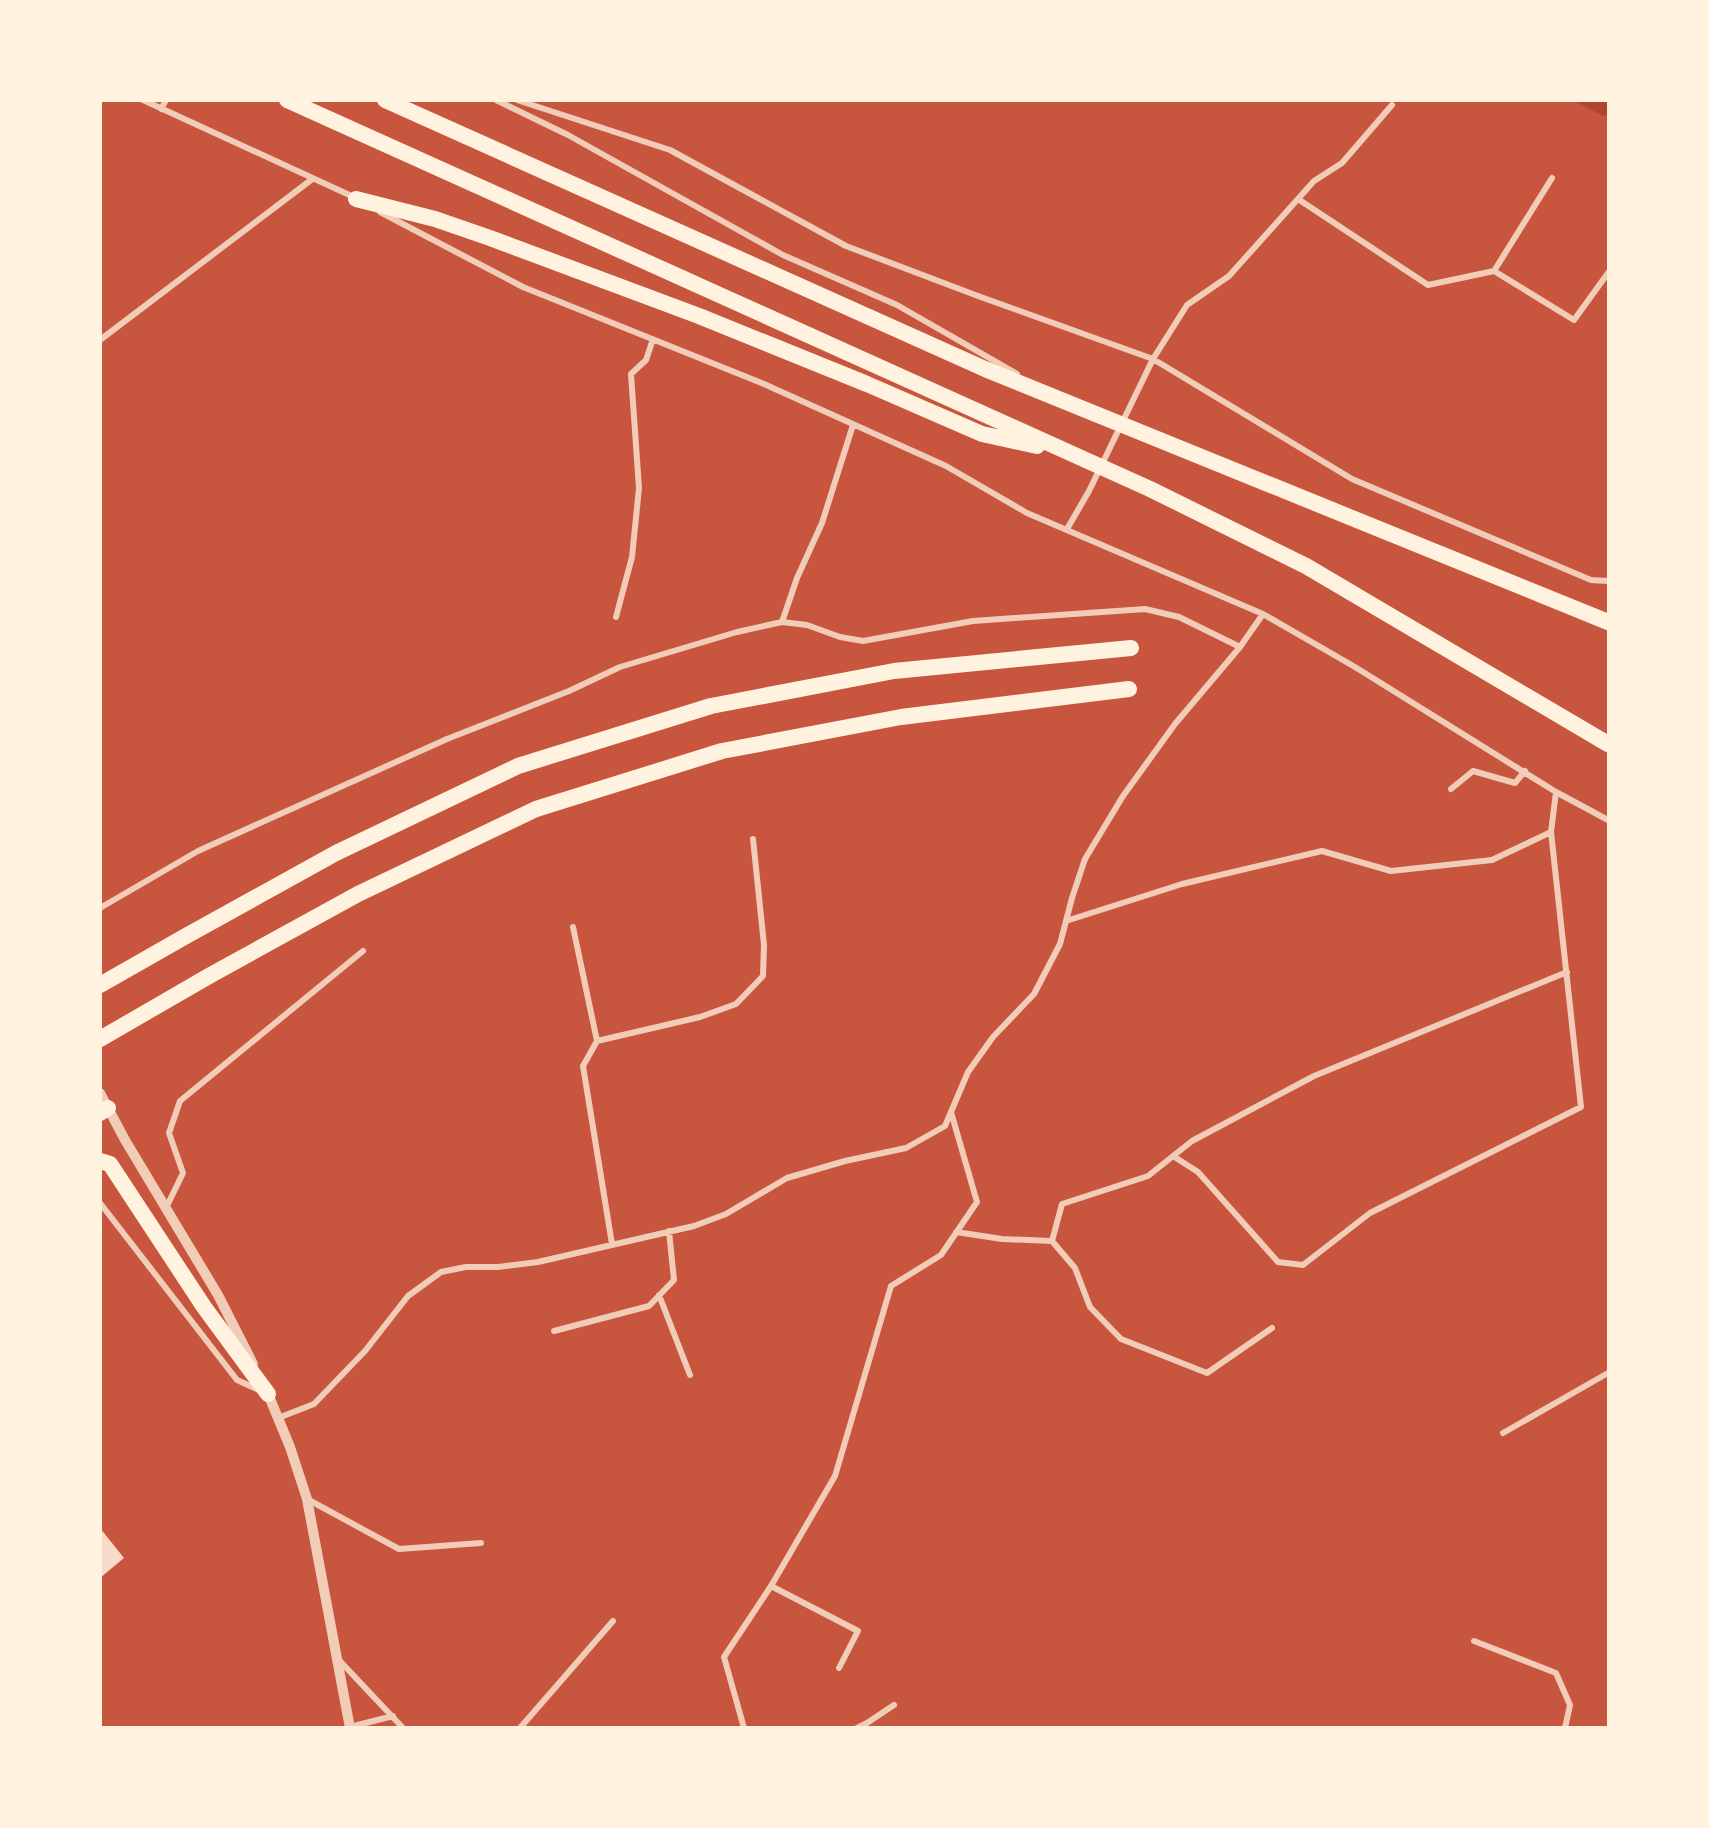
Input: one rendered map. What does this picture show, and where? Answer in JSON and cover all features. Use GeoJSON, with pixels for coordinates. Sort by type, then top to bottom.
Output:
{"type":"FeatureCollection","features":[{"type":"Feature","properties":{"kind":"highway"},"geometry":{"type":"LineString","coordinates":[[287,100],[1150,489],[1306,566],[1608,744]]}},
{"type":"Feature","properties":{"kind":"highway"},"geometry":{"type":"LineString","coordinates":[[385,100],[974,364],[1608,622]]}},
{"type":"Feature","properties":{"kind":"highway"},"geometry":{"type":"LineString","coordinates":[[356,199],[446,223],[699,316],[867,384],[982,434],[1071,454]]}},
{"type":"Feature","properties":{"kind":"highway"},"geometry":{"type":"LineString","coordinates":[[100,985],[336,853],[518,766],[711,706],[871,675],[1131,648]]}},
{"type":"Feature","properties":{"kind":"highway"},"geometry":{"type":"LineString","coordinates":[[100,1039],[358,894],[536,809],[722,751],[901,717],[1129,689]]}},
{"type":"Feature","properties":{"kind":"highway"},"geometry":{"type":"LineString","coordinates":[[100,1161],[110,1164],[204,1307],[268,1394]]}},
{"type":"Feature","properties":{"kind":"street"},"geometry":{"type":"LineString","coordinates":[[143,100],[356,199],[523,287],[764,384],[946,466],[1027,513],[1263,614],[1355,667],[1556,792],[1608,820]]}},
{"type":"Feature","properties":{"kind":"street"},"geometry":{"type":"LineString","coordinates":[[161,109],[166,100]]}},
{"type":"Feature","properties":{"kind":"street"},"geometry":{"type":"LineString","coordinates":[[496,100],[577,140],[783,255],[897,305],[1064,401]]}},
{"type":"Feature","properties":{"kind":"street"},"geometry":{"type":"LineString","coordinates":[[517,100],[670,150],[846,246],[1153,359],[1352,479],[1591,580],[1608,581]]}},
{"type":"Feature","properties":{"kind":"street"},"geometry":{"type":"LineString","coordinates":[[1067,529],[1089,491],[1153,359],[1187,305],[1229,276],[1314,182],[1342,163],[1392,105]]}},
{"type":"Feature","properties":{"kind":"street"},"geometry":{"type":"LineString","coordinates":[[1494,272],[1552,178]]}},
{"type":"Feature","properties":{"kind":"street"},"geometry":{"type":"LineString","coordinates":[[100,340],[311,180]]}},
{"type":"Feature","properties":{"kind":"street"},"geometry":{"type":"LineString","coordinates":[[1298,199],[1428,285],[1494,272],[1574,320],[1608,273]]}},
{"type":"Feature","properties":{"kind":"street"},"geometry":{"type":"LineString","coordinates":[[616,617],[632,557],[639,488],[631,374],[646,360],[653,339]]}},
{"type":"Feature","properties":{"kind":"street"},"geometry":{"type":"LineString","coordinates":[[782,622],[797,578],[822,523],[853,425]]}},
{"type":"Feature","properties":{"kind":"street"},"geometry":{"type":"LineString","coordinates":[[100,908],[208,846],[447,739],[569,691],[620,667],[737,632],[782,622],[807,625],[840,637],[863,641],[973,621],[1145,609],[1179,617],[1240,646]]}},
{"type":"Feature","properties":{"kind":"street"},"geometry":{"type":"LineString","coordinates":[[279,1418],[314,1404],[365,1351],[408,1296],[441,1272],[466,1267],[498,1267],[538,1262],[694,1226],[726,1214],[787,1178],[844,1161],[906,1148],[945,1126],[968,1072],[993,1037],[1034,994],[1060,944],[1085,859],[1123,796],[1175,724],[1240,646],[1263,614]]}},
{"type":"Feature","properties":{"kind":"street"},"geometry":{"type":"LineString","coordinates":[[1451,789],[1473,771],[1515,783],[1525,771]]}},
{"type":"Feature","properties":{"kind":"street"},"geometry":{"type":"LineString","coordinates":[[1173,1156],[1198,1172],[1278,1262],[1303,1265],[1370,1213],[1581,1107],[1551,832],[1556,792]]}},
{"type":"Feature","properties":{"kind":"street"},"geometry":{"type":"LineString","coordinates":[[1066,921],[1182,884],[1322,851],[1391,871],[1492,860],[1551,832]]}},
{"type":"Feature","properties":{"kind":"street"},"geometry":{"type":"LineString","coordinates":[[597,1041],[700,1017],[736,1004],[763,976],[764,945],[753,838]]}},
{"type":"Feature","properties":{"kind":"street"},"geometry":{"type":"LineString","coordinates":[[573,927],[597,1041],[583,1066],[612,1244]]}},
{"type":"Feature","properties":{"kind":"street"},"geometry":{"type":"LineString","coordinates":[[166,1208],[183,1173],[169,1133],[180,1101],[363,951]]}},
{"type":"Feature","properties":{"kind":"street"},"geometry":{"type":"LineString","coordinates":[[1052,1241],[1062,1204],[1148,1176],[1192,1141],[1314,1076],[1567,972]]}},
{"type":"Feature","properties":{"kind":"street"},"geometry":{"type":"LineString","coordinates":[[100,1093],[104,1111],[218,1295],[268,1394],[291,1447],[307,1498],[350,1727],[393,1716]]}},
{"type":"Feature","properties":{"kind":"street"},"geometry":{"type":"LineString","coordinates":[[744,1728],[724,1657],[771,1586],[836,1476],[891,1286],[941,1255],[976,1202],[951,1112]]}},
{"type":"Feature","properties":{"kind":"street"},"geometry":{"type":"LineString","coordinates":[[100,1203],[237,1380],[268,1394]]}},
{"type":"Feature","properties":{"kind":"street"},"geometry":{"type":"LineString","coordinates":[[554,1331],[649,1306],[674,1280],[669,1231]]}},
{"type":"Feature","properties":{"kind":"street"},"geometry":{"type":"LineString","coordinates":[[956,1232],[1002,1239],[1052,1241],[1074,1268],[1090,1307],[1120,1340],[1207,1373],[1272,1328]]}},
{"type":"Feature","properties":{"kind":"street"},"geometry":{"type":"LineString","coordinates":[[659,1295],[690,1375]]}},
{"type":"Feature","properties":{"kind":"street"},"geometry":{"type":"LineString","coordinates":[[1503,1432],[1608,1373]]}},
{"type":"Feature","properties":{"kind":"street"},"geometry":{"type":"LineString","coordinates":[[307,1498],[399,1549],[481,1543]]}},
{"type":"Feature","properties":{"kind":"street"},"geometry":{"type":"LineString","coordinates":[[771,1586],[858,1631],[839,1668]]}},
{"type":"Feature","properties":{"kind":"street"},"geometry":{"type":"LineString","coordinates":[[520,1728],[613,1621]]}},
{"type":"Feature","properties":{"kind":"street"},"geometry":{"type":"LineString","coordinates":[[1474,1641],[1556,1673],[1570,1706],[1565,1728]]}},
{"type":"Feature","properties":{"kind":"street"},"geometry":{"type":"LineString","coordinates":[[338,1659],[403,1728]]}},
{"type":"Feature","properties":{"kind":"street"},"geometry":{"type":"LineString","coordinates":[[857,1728],[894,1705]]}},
{"type":"Feature","properties":{"kind":"shaded area"},"geometry":{"type":"Polygon","coordinates":[[[1574,101],[1608,101],[1608,115],[1603,116],[1574,101]]]}},
{"type":"Feature","properties":{"kind":"building"},"geometry":{"type":"Polygon","coordinates":[[[100,1528],[124,1558],[100,1578],[100,1528]]]}}]}
